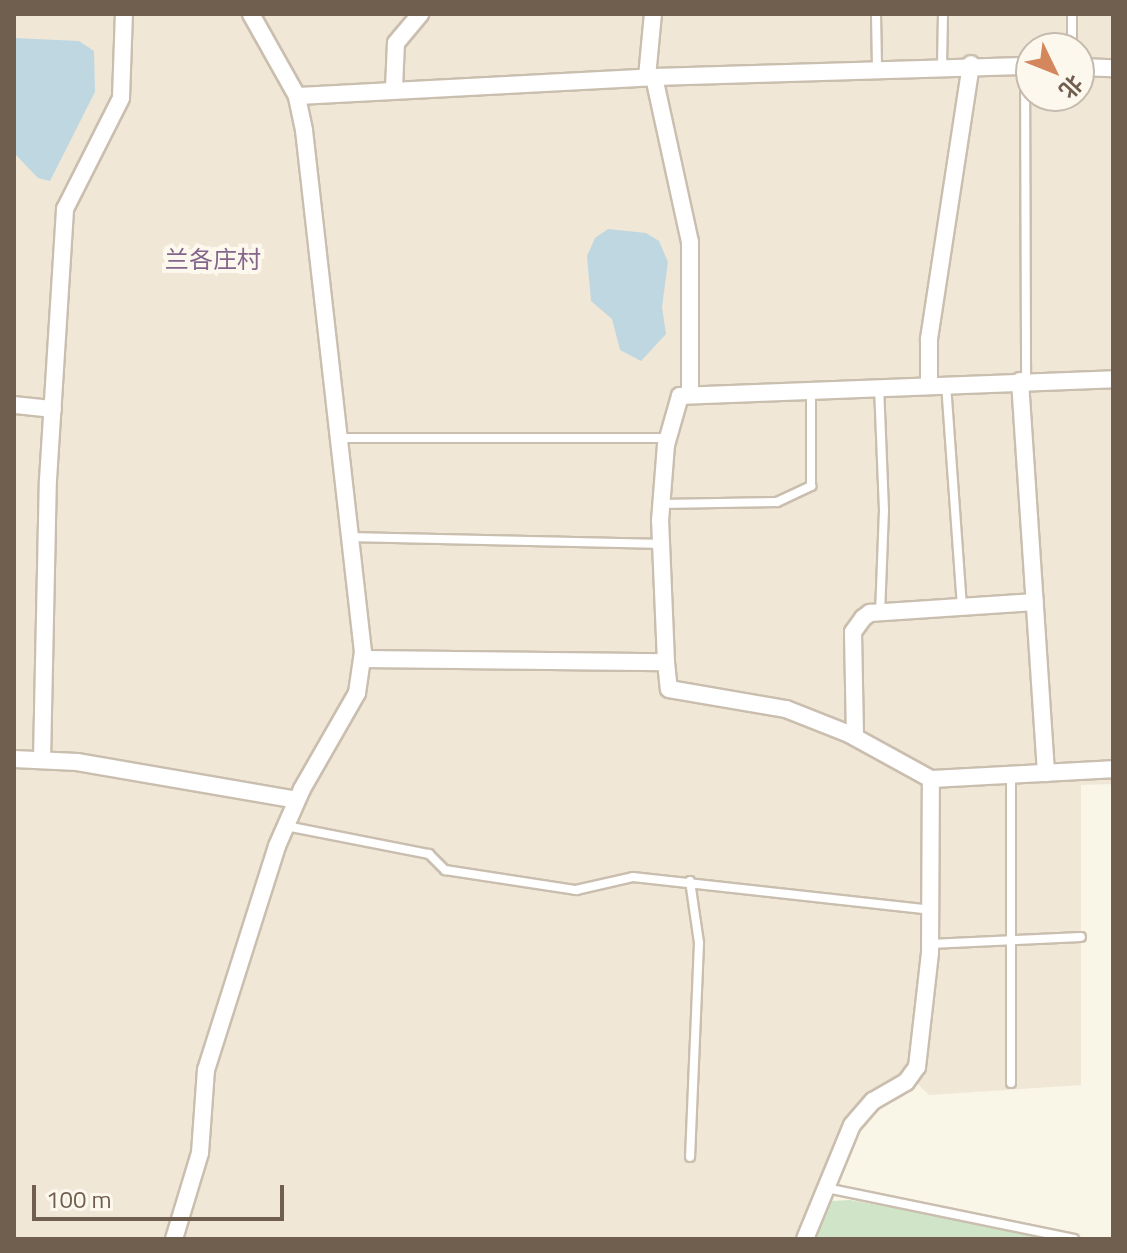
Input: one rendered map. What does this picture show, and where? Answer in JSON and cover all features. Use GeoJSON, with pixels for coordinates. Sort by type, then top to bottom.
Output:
{"type":"FeatureCollection","features":[{"type":"Feature","properties":{"kind":"street"},"geometry":{"type":"LineString","coordinates":[[42,760],[53,409],[65,209],[121,98],[124,14]]}},
{"type":"Feature","properties":{"kind":"street"},"geometry":{"type":"LineString","coordinates":[[174,1239],[200,1153],[206,1070],[286,826],[297,800],[357,693],[363,659],[341,438],[297,96],[251,14]]}},
{"type":"Feature","properties":{"kind":"street"},"geometry":{"type":"LineString","coordinates":[[394,88],[396,43],[420,14]]}},
{"type":"Feature","properties":{"kind":"street"},"geometry":{"type":"LineString","coordinates":[[653,14],[651,77],[690,242],[690,395]]}},
{"type":"Feature","properties":{"kind":"street"},"geometry":{"type":"LineString","coordinates":[[297,96],[394,88],[651,77],[971,64],[1015,66]]}},
{"type":"Feature","properties":{"kind":"street"},"geometry":{"type":"LineString","coordinates":[[938,383],[929,339],[971,64]]}},
{"type":"Feature","properties":{"kind":"street"},"geometry":{"type":"LineString","coordinates":[[1113,379],[879,385],[680,396],[668,438],[661,504],[669,689],[786,709],[855,737],[931,779],[1113,769]]}},
{"type":"Feature","properties":{"kind":"street"},"geometry":{"type":"LineString","coordinates":[[1023,381],[1046,773]]}},
{"type":"Feature","properties":{"kind":"street"},"geometry":{"type":"LineString","coordinates":[[14,405],[53,409]]}},
{"type":"Feature","properties":{"kind":"street"},"geometry":{"type":"LineString","coordinates":[[855,737],[853,632],[863,618],[880,612],[1035,602]]}},
{"type":"Feature","properties":{"kind":"street"},"geometry":{"type":"LineString","coordinates":[[363,659],[666,662]]}},
{"type":"Feature","properties":{"kind":"street"},"geometry":{"type":"LineString","coordinates":[[14,759],[42,760],[297,800]]}},
{"type":"Feature","properties":{"kind":"street"},"geometry":{"type":"LineString","coordinates":[[805,1239],[825,1188],[863,1110],[906,1082],[917,1067],[930,944],[931,779]]}},
{"type":"Feature","properties":{"kind":"lane"},"geometry":{"type":"LineString","coordinates":[[876,14],[877,68]]}},
{"type":"Feature","properties":{"kind":"lane"},"geometry":{"type":"LineString","coordinates":[[942,66],[943,14]]}},
{"type":"Feature","properties":{"kind":"lane"},"geometry":{"type":"LineString","coordinates":[[1023,381],[1027,112]]}},
{"type":"Feature","properties":{"kind":"lane"},"geometry":{"type":"LineString","coordinates":[[938,383],[962,607]]}},
{"type":"Feature","properties":{"kind":"lane"},"geometry":{"type":"LineString","coordinates":[[879,385],[884,510],[880,612]]}},
{"type":"Feature","properties":{"kind":"lane"},"geometry":{"type":"LineString","coordinates":[[661,504],[777,502],[811,486],[811,389]]}},
{"type":"Feature","properties":{"kind":"lane"},"geometry":{"type":"LineString","coordinates":[[341,438],[668,438]]}},
{"type":"Feature","properties":{"kind":"lane"},"geometry":{"type":"LineString","coordinates":[[352,537],[662,544]]}},
{"type":"Feature","properties":{"kind":"lane"},"geometry":{"type":"LineString","coordinates":[[1011,775],[1011,1083]]}},
{"type":"Feature","properties":{"kind":"lane"},"geometry":{"type":"LineString","coordinates":[[286,826],[429,854],[445,870],[576,890],[633,877],[930,910]]}},
{"type":"Feature","properties":{"kind":"lane"},"geometry":{"type":"LineString","coordinates":[[690,881],[699,943],[690,1157]]}},
{"type":"Feature","properties":{"kind":"lane"},"geometry":{"type":"LineString","coordinates":[[930,944],[1081,937]]}},
{"type":"Feature","properties":{"kind":"lane"},"geometry":{"type":"LineString","coordinates":[[825,1188],[1074,1239]]}},
{"type":"Feature","properties":{"kind":"shaded area"},"geometry":{"type":"Polygon","coordinates":[[[14,14],[1113,14],[1113,784],[1081,785],[1081,1085],[929,1095],[908,1075],[869,1098],[799,1239],[14,1239],[14,14]]]}},
{"type":"Feature","properties":{"kind":"green space"},"geometry":{"type":"Polygon","coordinates":[[[850,1200],[1064,1239],[816,1239],[832,1201],[850,1200]]]}},
{"type":"Feature","properties":{"kind":"water"},"geometry":{"type":"Polygon","coordinates":[[[14,38],[79,41],[94,51],[95,92],[50,181],[38,178],[14,153],[14,38]]]}},
{"type":"Feature","properties":{"kind":"water"},"geometry":{"type":"Polygon","coordinates":[[[608,229],[646,233],[659,241],[668,262],[662,307],[666,334],[641,361],[620,350],[612,319],[591,301],[587,256],[595,238],[608,229]]]}},
{"type":"Feature","properties":{"kind":"district","name":"兰各庄村"},"geometry":{"type":"Point","coordinates":[213,260]}}]}
